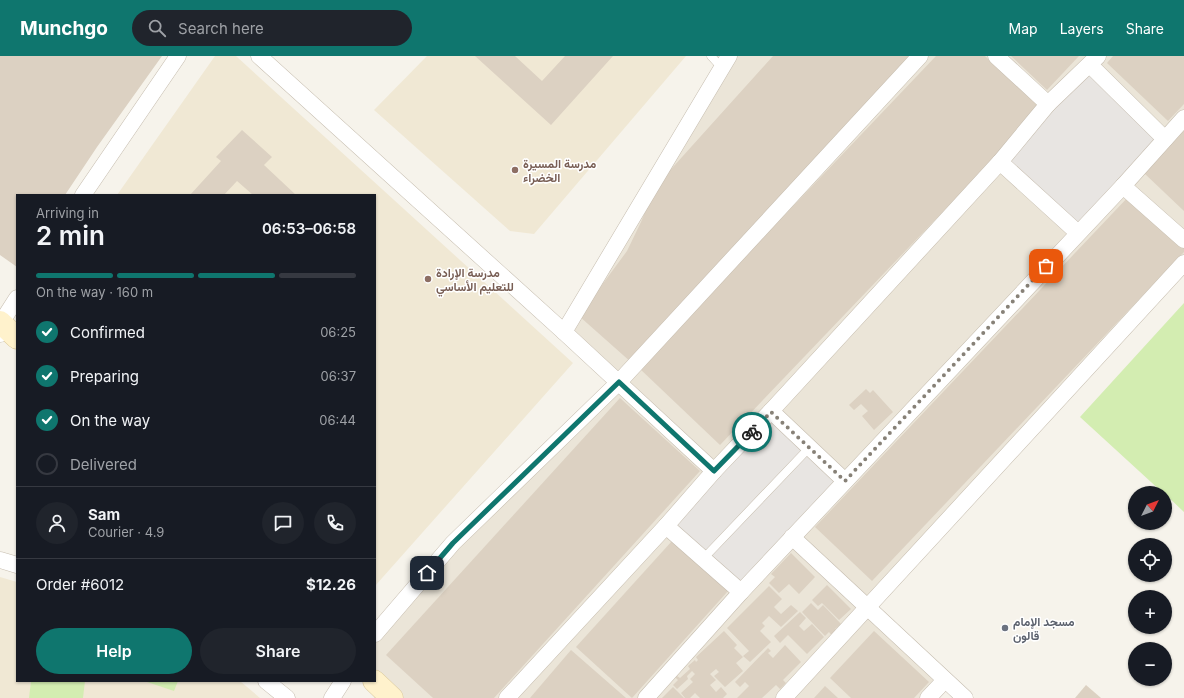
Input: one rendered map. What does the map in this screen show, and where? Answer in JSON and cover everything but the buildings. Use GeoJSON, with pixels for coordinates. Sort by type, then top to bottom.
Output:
{"type":"FeatureCollection","features":[{"type":"Feature","properties":{"kind":"main road"},"geometry":{"type":"LineString","coordinates":[[0,327],[16,337]]}},
{"type":"Feature","properties":{"kind":"main road"},"geometry":{"type":"LineString","coordinates":[[375,682],[392,698]]}},
{"type":"Feature","properties":{"kind":"street"},"geometry":{"type":"LineString","coordinates":[[84,194],[178,56]]}},
{"type":"Feature","properties":{"kind":"street"},"geometry":{"type":"LineString","coordinates":[[259,56],[619,382],[714,471]]}},
{"type":"Feature","properties":{"kind":"street"},"geometry":{"type":"LineString","coordinates":[[376,633],[453,543],[619,382],[920,56]]}},
{"type":"Feature","properties":{"kind":"street"},"geometry":{"type":"LineString","coordinates":[[996,56],[1048,104]]}},
{"type":"Feature","properties":{"kind":"street"},"geometry":{"type":"LineString","coordinates":[[507,698],[666,526],[714,471],[771,412],[1000,162],[1048,104],[1094,60],[1165,139]]}},
{"type":"Feature","properties":{"kind":"street"},"geometry":{"type":"LineString","coordinates":[[564,332],[726,62]]}},
{"type":"Feature","properties":{"kind":"street"},"geometry":{"type":"LineString","coordinates":[[646,698],[792,537],[1123,186],[1184,118]]}},
{"type":"Feature","properties":{"kind":"street"},"geometry":{"type":"LineString","coordinates":[[1000,162],[1078,233]]}},
{"type":"Feature","properties":{"kind":"street"},"geometry":{"type":"LineString","coordinates":[[1123,186],[1184,240]]}},
{"type":"Feature","properties":{"kind":"street"},"geometry":{"type":"LineString","coordinates":[[784,698],[1184,262]]}},
{"type":"Feature","properties":{"kind":"street"},"geometry":{"type":"LineString","coordinates":[[0,327],[16,300]]}},
{"type":"Feature","properties":{"kind":"street"},"geometry":{"type":"LineString","coordinates":[[771,412],[845,481]]}},
{"type":"Feature","properties":{"kind":"street"},"geometry":{"type":"LineString","coordinates":[[666,526],[741,592]]}},
{"type":"Feature","properties":{"kind":"street"},"geometry":{"type":"LineString","coordinates":[[792,537],[965,698]]}},
{"type":"Feature","properties":{"kind":"street"},"geometry":{"type":"LineString","coordinates":[[0,560],[16,565]]}},
{"type":"Feature","properties":{"kind":"street"},"geometry":{"type":"LineString","coordinates":[[928,698],[945,680]]}},
{"type":"Feature","properties":{"kind":"street"},"geometry":{"type":"LineString","coordinates":[[267,682],[287,698]]}},
{"type":"Feature","properties":{"kind":"street"},"geometry":{"type":"LineString","coordinates":[[332,698],[341,682]]}},
{"type":"Feature","properties":{"kind":"lane"},"geometry":{"type":"LineString","coordinates":[[711,56],[726,62]]}},
{"type":"Feature","properties":{"kind":"lane"},"geometry":{"type":"LineString","coordinates":[[703,559],[809,448]]}},
{"type":"Feature","properties":{"kind":"shaded area","name":"مدرسة الإرادة للتعليم الأساسي"},"geometry":{"type":"Polygon","coordinates":[[[215,56],[236,56],[573,363],[376,585],[376,194],[118,194],[215,56]]]}},
{"type":"Feature","properties":{"kind":"shaded area","name":"مدرسة المسيرة الخضراء"},"geometry":{"type":"Polygon","coordinates":[[[427,56],[686,56],[534,234],[510,231],[374,110],[427,56]]]}},
{"type":"Feature","properties":{"kind":"shaded area"},"geometry":{"type":"Polygon","coordinates":[[[728,56],[1094,56],[1086,69],[1098,56],[1184,56],[1184,263],[867,607],[945,680],[928,698],[374,698],[379,688],[376,682],[376,637],[456,545],[615,387],[560,335],[728,56]]]}},
{"type":"Feature","properties":{"kind":"shaded area"},"geometry":{"type":"Polygon","coordinates":[[[1091,70],[1165,139],[1081,228],[1007,158],[1091,70]]]}},
{"type":"Feature","properties":{"kind":"shaded area"},"geometry":{"type":"Polygon","coordinates":[[[771,411],[844,481],[741,592],[666,526],[771,411]]]}},
{"type":"Feature","properties":{"kind":"shaded area"},"geometry":{"type":"Polygon","coordinates":[[[0,577],[16,582],[16,682],[241,682],[260,698],[0,698],[0,577]]]}},
{"type":"Feature","properties":{"kind":"green space"},"geometry":{"type":"Polygon","coordinates":[[[1184,303],[1184,512],[1172,501],[1172,486],[1155,486],[1080,417],[1184,303]]]}},
{"type":"Feature","properties":{"kind":"green space"},"geometry":{"type":"Polygon","coordinates":[[[31,682],[85,682],[83,698],[29,698],[31,682]]]}},
{"type":"Feature","properties":{"kind":"green space"},"geometry":{"type":"Polygon","coordinates":[[[147,682],[178,682],[174,691],[147,682]]]}},
{"type":"Feature","properties":{"kind":"way so far"},"geometry":{"type":"LineString","coordinates":[[752,432],[771,412],[845,481],[1046,266]]}},
{"type":"Feature","properties":{"kind":"place","name":"مدرسة المسيرة الخضراء"},"geometry":{"type":"Point","coordinates":[515,170]}},
{"type":"Feature","properties":{"kind":"place","name":"مدرسة الإرادة للتعليم الأساسي"},"geometry":{"type":"Point","coordinates":[428,279]}},
{"type":"Feature","properties":{"kind":"place","name":"مسجد الإمام قالون"},"geometry":{"type":"Point","coordinates":[1005,628]}},
{"type":"Feature","properties":{"kind":"route"},"geometry":{"type":"LineString","coordinates":[[427,573],[453,543],[619,382],[714,471],[752,432]]}}]}
